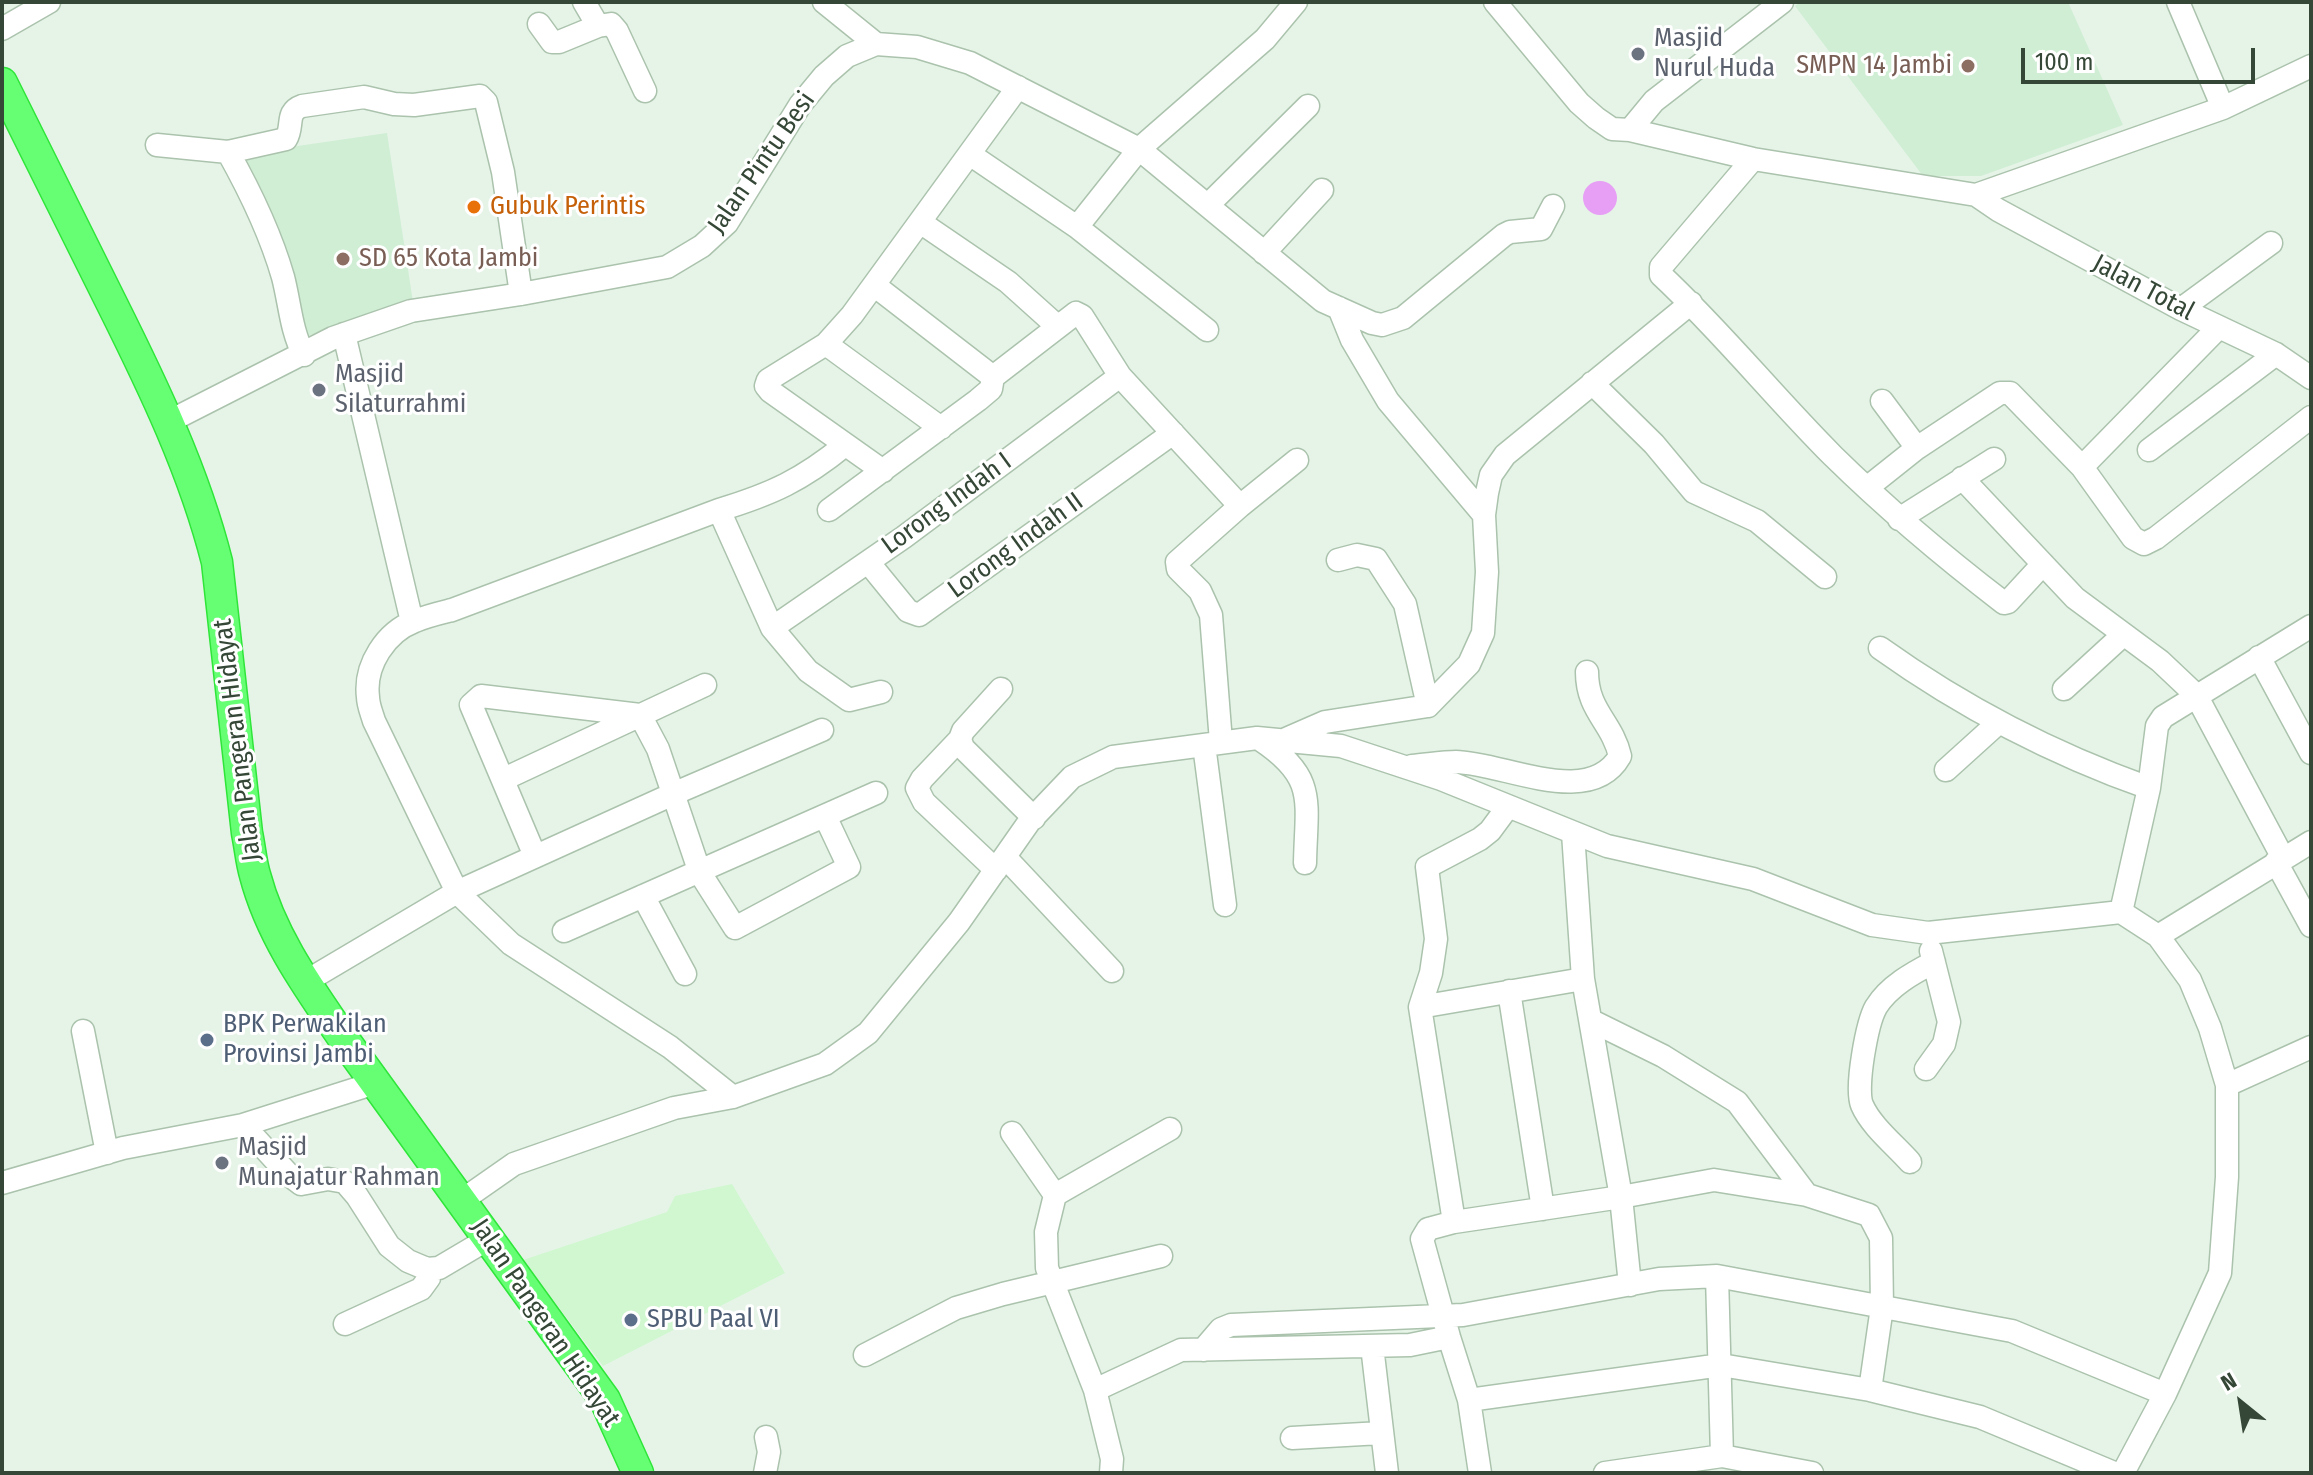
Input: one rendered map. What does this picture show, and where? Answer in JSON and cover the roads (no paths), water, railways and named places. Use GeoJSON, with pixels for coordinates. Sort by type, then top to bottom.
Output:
{"type":"FeatureCollection","features":[{"type":"Feature","properties":{"kind":"highway","name":"Jalan Pangeran Hidayat"},"geometry":{"type":"LineString","coordinates":[[2,83],[11,126],[145,370],[197,493],[217,562],[247,833],[255,876],[285,949],[375,1083],[605,1400],[638,1473]]}},
{"type":"Feature","properties":{"kind":"street"},"geometry":{"type":"LineString","coordinates":[[2,29],[49,2]]}},
{"type":"Feature","properties":{"kind":"street"},"geometry":{"type":"LineString","coordinates":[[584,2],[598,26]]}},
{"type":"Feature","properties":{"kind":"street"},"geometry":{"type":"LineString","coordinates":[[824,2],[876,44],[917,47],[970,63],[1139,149],[1308,290],[1372,323],[1382,325],[1403,318],[1504,235],[1541,229],[1553,206]]}},
{"type":"Feature","properties":{"kind":"street"},"geometry":{"type":"LineString","coordinates":[[1077,227],[1139,149],[1265,39],[1296,2]]}},
{"type":"Feature","properties":{"kind":"street"},"geometry":{"type":"LineString","coordinates":[[1495,2],[1579,103],[1612,129],[1630,130],[1753,159],[1976,195],[2223,108],[2311,66]]}},
{"type":"Feature","properties":{"kind":"street"},"geometry":{"type":"LineString","coordinates":[[1630,130],[1654,101],[1782,2]]}},
{"type":"Feature","properties":{"kind":"street"},"geometry":{"type":"LineString","coordinates":[[2178,2],[2223,108]]}},
{"type":"Feature","properties":{"kind":"street"},"geometry":{"type":"LineString","coordinates":[[539,24],[552,42],[611,24],[645,91]]}},
{"type":"Feature","properties":{"kind":"street","name":"Jalan Pintu Besi"},"geometry":{"type":"LineString","coordinates":[[168,422],[344,334],[411,311],[667,267],[702,246],[727,223],[800,105],[824,76],[847,56],[876,44]]}},
{"type":"Feature","properties":{"kind":"street"},"geometry":{"type":"LineString","coordinates":[[883,471],[770,391],[766,386],[768,380],[826,344],[874,285],[1018,87]]}},
{"type":"Feature","properties":{"kind":"street"},"geometry":{"type":"LineString","coordinates":[[157,145],[228,152],[286,139],[291,126],[290,114],[302,106],[364,97],[414,105],[480,96],[486,102],[503,172],[521,294]]}},
{"type":"Feature","properties":{"kind":"street"},"geometry":{"type":"LineString","coordinates":[[1208,205],[1308,106]]}},
{"type":"Feature","properties":{"kind":"street"},"geometry":{"type":"LineString","coordinates":[[228,152],[259,207],[268,231],[283,278],[296,340],[304,355]]}},
{"type":"Feature","properties":{"kind":"street"},"geometry":{"type":"LineString","coordinates":[[971,155],[1077,227],[1207,330]]}},
{"type":"Feature","properties":{"kind":"street"},"geometry":{"type":"LineString","coordinates":[[1753,159],[1661,267],[1661,275],[1691,303],[1833,456],[1947,560],[2004,603],[2043,564]]}},
{"type":"Feature","properties":{"kind":"street"},"geometry":{"type":"LineString","coordinates":[[1264,253],[1322,190]]}},
{"type":"Feature","properties":{"kind":"street","name":"Jalan Total"},"geometry":{"type":"LineString","coordinates":[[1976,195],[1998,210],[2181,309],[2276,354],[2311,378]]}},
{"type":"Feature","properties":{"kind":"street"},"geometry":{"type":"LineString","coordinates":[[920,222],[1008,282],[1057,326]]}},
{"type":"Feature","properties":{"kind":"street"},"geometry":{"type":"LineString","coordinates":[[2181,309],[2271,243]]}},
{"type":"Feature","properties":{"kind":"street"},"geometry":{"type":"LineString","coordinates":[[874,285],[993,377]]}},
{"type":"Feature","properties":{"kind":"street"},"geometry":{"type":"LineString","coordinates":[[1283,740],[1325,722],[1428,706],[1469,664],[1483,633],[1487,572],[1484,515],[1491,475],[1505,455],[1691,303]]}},
{"type":"Feature","properties":{"kind":"street"},"geometry":{"type":"LineString","coordinates":[[1339,308],[1352,340],[1388,401],[1484,515]]}},
{"type":"Feature","properties":{"kind":"street"},"geometry":{"type":"LineString","coordinates":[[829,510],[991,389],[993,377],[1073,314],[1079,314],[1120,376],[1240,506]]}},
{"type":"Feature","properties":{"kind":"street"},"geometry":{"type":"LineString","coordinates":[[2082,467],[2219,327]]}},
{"type":"Feature","properties":{"kind":"street"},"geometry":{"type":"LineString","coordinates":[[344,334],[412,622]]}},
{"type":"Feature","properties":{"kind":"street"},"geometry":{"type":"LineString","coordinates":[[826,344],[941,428]]}},
{"type":"Feature","properties":{"kind":"street"},"geometry":{"type":"LineString","coordinates":[[2149,450],[2276,354]]}},
{"type":"Feature","properties":{"kind":"street","name":"Lorong Indah I"},"geometry":{"type":"LineString","coordinates":[[772,628],[868,562],[1120,376]]}},
{"type":"Feature","properties":{"kind":"street"},"geometry":{"type":"LineString","coordinates":[[1592,383],[1654,444],[1694,492],[1757,521],[1825,577]]}},
{"type":"Feature","properties":{"kind":"street"},"geometry":{"type":"LineString","coordinates":[[1868,487],[1917,448],[2000,393],[2010,393],[2082,467],[2133,538],[2144,544],[2156,538],[2311,417]]}},
{"type":"Feature","properties":{"kind":"street"},"geometry":{"type":"LineString","coordinates":[[1882,401],[1917,448]]}},
{"type":"Feature","properties":{"kind":"street","name":"Lorong Indah II"},"geometry":{"type":"LineString","coordinates":[[868,562],[908,611],[919,615],[1173,433]]}},
{"type":"Feature","properties":{"kind":"street"},"geometry":{"type":"LineString","coordinates":[[733,1097],[670,1047],[511,944],[457,892],[374,721],[367,696],[370,672],[384,643],[412,622],[765,496],[820,465],[845,445]]}},
{"type":"Feature","properties":{"kind":"street"},"geometry":{"type":"LineString","coordinates":[[1899,519],[1994,459]]}},
{"type":"Feature","properties":{"kind":"street"},"geometry":{"type":"LineString","coordinates":[[1225,905],[1212,744],[1211,615],[1200,591],[1178,569],[1177,562],[1297,460]]}},
{"type":"Feature","properties":{"kind":"street"},"geometry":{"type":"LineString","coordinates":[[1962,478],[2075,598],[2160,661],[2196,695],[2311,926]]}},
{"type":"Feature","properties":{"kind":"street"},"geometry":{"type":"LineString","coordinates":[[719,510],[772,628],[808,671],[849,700],[881,692]]}},
{"type":"Feature","properties":{"kind":"street"},"geometry":{"type":"LineString","coordinates":[[1338,560],[1357,555],[1376,559],[1391,578],[1405,604],[1428,706]]}},
{"type":"Feature","properties":{"kind":"street"},"geometry":{"type":"LineString","coordinates":[[2121,912],[2149,788],[2157,726],[2163,717],[2196,695],[2311,626]]}},
{"type":"Feature","properties":{"kind":"street"},"geometry":{"type":"LineString","coordinates":[[2064,689],[2123,635]]}},
{"type":"Feature","properties":{"kind":"street"},"geometry":{"type":"LineString","coordinates":[[1880,648],[1930,684],[1998,723],[2096,769],[2149,788]]}},
{"type":"Feature","properties":{"kind":"street"},"geometry":{"type":"LineString","coordinates":[[2259,657],[2311,753]]}},
{"type":"Feature","properties":{"kind":"street"},"geometry":{"type":"LineString","coordinates":[[1403,767],[1457,762],[1560,783],[1596,779],[1613,769],[1620,756],[1616,740],[1597,713],[1587,690],[1587,672]]}},
{"type":"Feature","properties":{"kind":"street"},"geometry":{"type":"LineString","coordinates":[[504,779],[705,685]]}},
{"type":"Feature","properties":{"kind":"street"},"geometry":{"type":"LineString","coordinates":[[1001,689],[917,788],[924,802],[1000,864],[1112,971]]}},
{"type":"Feature","properties":{"kind":"street"},"geometry":{"type":"LineString","coordinates":[[535,856],[471,705],[481,696],[640,715]]}},
{"type":"Feature","properties":{"kind":"street"},"geometry":{"type":"LineString","coordinates":[[640,715],[658,749],[700,873],[735,928],[849,867],[825,816]]}},
{"type":"Feature","properties":{"kind":"street"},"geometry":{"type":"LineString","coordinates":[[1946,770],[1998,723]]}},
{"type":"Feature","properties":{"kind":"street"},"geometry":{"type":"LineString","coordinates":[[305,982],[457,892],[822,730]]}},
{"type":"Feature","properties":{"kind":"street"},"geometry":{"type":"LineString","coordinates":[[1257,738],[1282,754],[1299,772],[1307,791],[1305,863]]}},
{"type":"Feature","properties":{"kind":"street"},"geometry":{"type":"LineString","coordinates":[[461,1201],[514,1164],[674,1108],[733,1097],[825,1064],[868,1033],[959,922],[1034,818],[1072,777],[1113,757],[1257,738],[1341,746],[1441,779],[1607,846],[1753,879],[1872,925],[1928,933],[2121,912],[2158,936],[2190,980],[2210,1028],[2227,1085],[2227,1177],[2220,1273],[2165,1394],[2123,1473]]}},
{"type":"Feature","properties":{"kind":"street"},"geometry":{"type":"LineString","coordinates":[[960,739],[963,748],[1034,818]]}},
{"type":"Feature","properties":{"kind":"street"},"geometry":{"type":"LineString","coordinates":[[564,931],[876,793]]}},
{"type":"Feature","properties":{"kind":"street"},"geometry":{"type":"LineString","coordinates":[[1454,1222],[1420,1007],[1431,973],[1436,939],[1427,867],[1480,839],[1507,808]]}},
{"type":"Feature","properties":{"kind":"street"},"geometry":{"type":"LineString","coordinates":[[1573,833],[1583,979],[1621,1197],[1630,1285]]}},
{"type":"Feature","properties":{"kind":"street"},"geometry":{"type":"LineString","coordinates":[[2158,936],[2311,842]]}},
{"type":"Feature","properties":{"kind":"street"},"geometry":{"type":"LineString","coordinates":[[643,896],[685,974]]}},
{"type":"Feature","properties":{"kind":"street"},"geometry":{"type":"LineString","coordinates":[[1926,1069],[1944,1044],[1949,1022],[1928,933]]}},
{"type":"Feature","properties":{"kind":"street"},"geometry":{"type":"LineString","coordinates":[[1910,1162],[1874,1123],[1861,1103],[1861,1065],[1875,1008],[1904,977],[1934,962]]}},
{"type":"Feature","properties":{"kind":"street"},"geometry":{"type":"LineString","coordinates":[[1420,1007],[1583,979]]}},
{"type":"Feature","properties":{"kind":"street"},"geometry":{"type":"LineString","coordinates":[[1509,991],[1543,1209]]}},
{"type":"Feature","properties":{"kind":"street"},"geometry":{"type":"LineString","coordinates":[[1592,1021],[1663,1056],[1737,1102],[1807,1195]]}},
{"type":"Feature","properties":{"kind":"street"},"geometry":{"type":"LineString","coordinates":[[83,1031],[107,1153]]}},
{"type":"Feature","properties":{"kind":"street"},"geometry":{"type":"LineString","coordinates":[[2227,1085],[2311,1047]]}},
{"type":"Feature","properties":{"kind":"street"},"geometry":{"type":"LineString","coordinates":[[2,1183],[107,1153],[243,1125],[375,1083]]}},
{"type":"Feature","properties":{"kind":"street"},"geometry":{"type":"LineString","coordinates":[[243,1125],[301,1184],[328,1179],[345,1182],[389,1246],[408,1261],[427,1269],[439,1268],[488,1239]]}},
{"type":"Feature","properties":{"kind":"street"},"geometry":{"type":"LineString","coordinates":[[1111,1473],[1112,1459],[1095,1390],[1047,1268],[1046,1232],[1055,1195],[1170,1129]]}},
{"type":"Feature","properties":{"kind":"street"},"geometry":{"type":"LineString","coordinates":[[1012,1133],[1055,1195]]}},
{"type":"Feature","properties":{"kind":"street"},"geometry":{"type":"LineString","coordinates":[[1480,1473],[1469,1400],[1422,1239],[1428,1229],[1454,1222],[1714,1180],[1807,1195],[1869,1215],[1881,1238],[1882,1307],[1870,1390]]}},
{"type":"Feature","properties":{"kind":"street"},"geometry":{"type":"LineString","coordinates":[[865,1355],[956,1308],[1161,1256]]}},
{"type":"Feature","properties":{"kind":"street"},"geometry":{"type":"LineString","coordinates":[[345,1324],[421,1289],[429,1278],[427,1269]]}},
{"type":"Feature","properties":{"kind":"street"},"geometry":{"type":"LineString","coordinates":[[1203,1350],[1221,1329],[1231,1325],[1463,1315],[1659,1279],[1717,1276],[2012,1331],[2165,1394]]}},
{"type":"Feature","properties":{"kind":"street"},"geometry":{"type":"LineString","coordinates":[[1717,1276],[1722,1456]]}},
{"type":"Feature","properties":{"kind":"street"},"geometry":{"type":"LineString","coordinates":[[1095,1390],[1181,1350],[1410,1345],[1449,1337]]}},
{"type":"Feature","properties":{"kind":"street"},"geometry":{"type":"LineString","coordinates":[[1372,1346],[1387,1473]]}},
{"type":"Feature","properties":{"kind":"street"},"geometry":{"type":"LineString","coordinates":[[1469,1400],[1721,1365],[1870,1390],[1980,1417],[2114,1473]]}},
{"type":"Feature","properties":{"kind":"street"},"geometry":{"type":"LineString","coordinates":[[1292,1438],[1381,1433]]}},
{"type":"Feature","properties":{"kind":"street"},"geometry":{"type":"LineString","coordinates":[[765,1473],[769,1452],[766,1437]]}},
{"type":"Feature","properties":{"kind":"street"},"geometry":{"type":"LineString","coordinates":[[1605,1473],[1655,1469],[1722,1456],[1753,1468],[1812,1473]]}},
{"type":"Feature","properties":{"kind":"place","name":"Masjid Nurul Huda"},"geometry":{"type":"Point","coordinates":[1638,54]}},
{"type":"Feature","properties":{"kind":"place","name":"SMPN 14 Jambi"},"geometry":{"type":"Point","coordinates":[1968,66]}},
{"type":"Feature","properties":{"kind":"place","name":"Gubuk Perintis"},"geometry":{"type":"Point","coordinates":[474,207]}},
{"type":"Feature","properties":{"kind":"place","name":"SD 65 Kota Jambi"},"geometry":{"type":"Point","coordinates":[343,259]}},
{"type":"Feature","properties":{"kind":"place","name":"Masjid Silaturrahmi"},"geometry":{"type":"Point","coordinates":[319,390]}},
{"type":"Feature","properties":{"kind":"place","name":"BPK Perwakilan Provinsi Jambi"},"geometry":{"type":"Point","coordinates":[207,1040]}},
{"type":"Feature","properties":{"kind":"place","name":"Masjid Munajatur Rahman"},"geometry":{"type":"Point","coordinates":[222,1163]}},
{"type":"Feature","properties":{"kind":"place","name":"SPBU Paal VI"},"geometry":{"type":"Point","coordinates":[631,1320]}}]}
